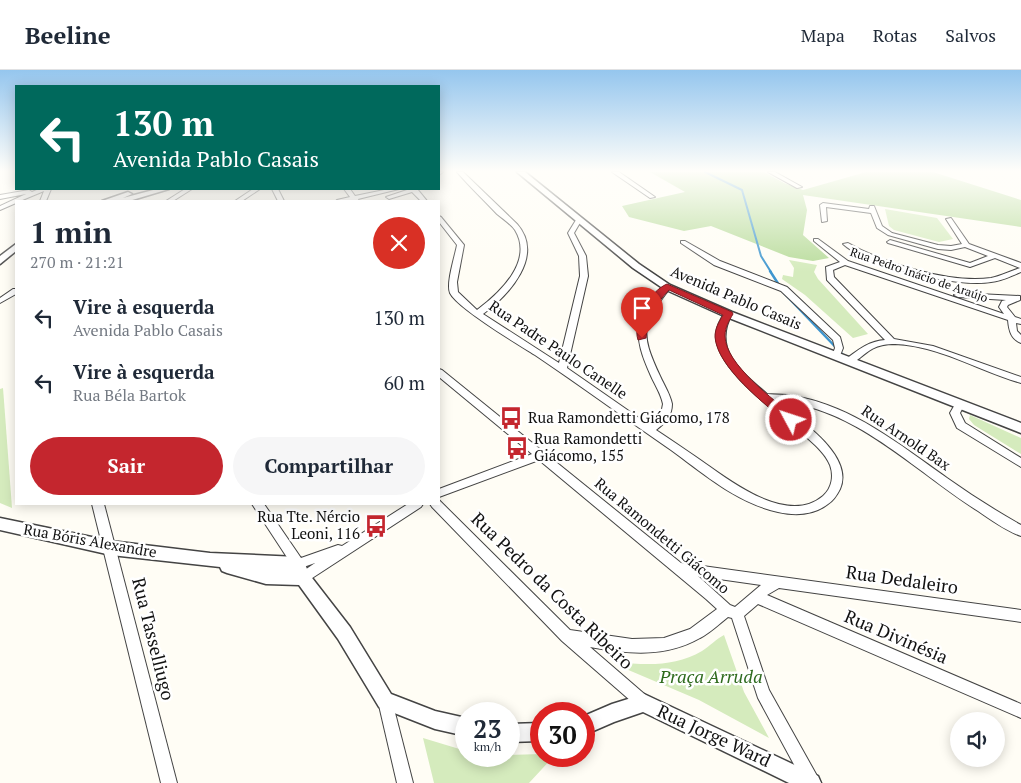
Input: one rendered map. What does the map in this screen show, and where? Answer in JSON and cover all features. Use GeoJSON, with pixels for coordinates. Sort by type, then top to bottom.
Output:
{"type":"FeatureCollection","features":[{"type":"Feature","properties":{"kind":"street"},"geometry":{"type":"LineString","coordinates":[[477,314],[508,288],[517,274],[522,259],[522,245],[517,230],[493,205]]}},
{"type":"Feature","properties":{"kind":"street","name":"Avenida Pablo Casais"},"geometry":{"type":"LineString","coordinates":[[560,205],[636,266],[667,287],[728,314],[1021,428]]}},
{"type":"Feature","properties":{"kind":"street"},"geometry":{"type":"LineString","coordinates":[[823,205],[824,220]]}},
{"type":"Feature","properties":{"kind":"street"},"geometry":{"type":"LineString","coordinates":[[826,205],[873,209],[879,226],[890,234],[943,248],[966,245],[1021,266]]}},
{"type":"Feature","properties":{"kind":"street"},"geometry":{"type":"LineString","coordinates":[[949,218],[966,245]]}},
{"type":"Feature","properties":{"kind":"street","name":"Rua Padre Paulo Canelle"},"geometry":{"type":"LineString","coordinates":[[440,219],[461,245],[453,282],[454,293],[477,314],[562,369],[738,492],[758,502],[780,508],[796,510],[811,508],[822,503],[833,495],[837,485],[830,455],[764,397],[732,365],[723,349],[720,337],[721,326],[728,314]]}},
{"type":"Feature","properties":{"kind":"street"},"geometry":{"type":"LineString","coordinates":[[562,369],[584,276],[582,251],[571,233],[578,221]]}},
{"type":"Feature","properties":{"kind":"street"},"geometry":{"type":"LineString","coordinates":[[0,250],[15,238]]}},
{"type":"Feature","properties":{"kind":"street","name":"Rua Pedro Inácio de Araújo"},"geometry":{"type":"LineString","coordinates":[[816,240],[845,263],[1017,320]]}},
{"type":"Feature","properties":{"kind":"street"},"geometry":{"type":"LineString","coordinates":[[683,242],[716,263],[774,284],[791,294],[837,339],[839,348],[836,356]]}},
{"type":"Feature","properties":{"kind":"street"},"geometry":{"type":"LineString","coordinates":[[890,242],[963,264],[977,263],[995,256]]}},
{"type":"Feature","properties":{"kind":"street"},"geometry":{"type":"LineString","coordinates":[[846,244],[859,252],[945,278],[990,280],[1021,270]]}},
{"type":"Feature","properties":{"kind":"street"},"geometry":{"type":"LineString","coordinates":[[0,261],[15,248]]}},
{"type":"Feature","properties":{"kind":"street"},"geometry":{"type":"LineString","coordinates":[[845,263],[829,269],[830,278],[892,342]]}},
{"type":"Feature","properties":{"kind":"street"},"geometry":{"type":"LineString","coordinates":[[649,430],[664,418],[668,409],[666,397],[646,355],[642,338],[643,320],[650,305],[667,287]]}},
{"type":"Feature","properties":{"kind":"street"},"geometry":{"type":"LineString","coordinates":[[0,301],[15,292]]}},
{"type":"Feature","properties":{"kind":"street"},"geometry":{"type":"LineString","coordinates":[[942,294],[1019,298]]}},
{"type":"Feature","properties":{"kind":"street"},"geometry":{"type":"LineString","coordinates":[[1019,298],[1004,305],[1004,309],[1017,320],[1013,332],[1021,340]]}},
{"type":"Feature","properties":{"kind":"street"},"geometry":{"type":"LineString","coordinates":[[849,361],[864,349],[879,343],[892,342],[932,349],[1021,380]]}},
{"type":"Feature","properties":{"kind":"street","name":"Rua Ramondetti Giácomo"},"geometry":{"type":"LineString","coordinates":[[440,373],[731,612]]}},
{"type":"Feature","properties":{"kind":"street","name":"Rua Arnold Bax"},"geometry":{"type":"LineString","coordinates":[[764,397],[785,397],[815,403],[862,423],[966,498],[1021,531]]}},
{"type":"Feature","properties":{"kind":"street"},"geometry":{"type":"LineString","coordinates":[[960,403],[955,413],[960,425],[1021,463]]}},
{"type":"Feature","properties":{"kind":"street"},"geometry":{"type":"LineString","coordinates":[[440,493],[540,456]]}},
{"type":"Feature","properties":{"kind":"street","name":"Rua Tasselliugo"},"geometry":{"type":"LineString","coordinates":[[98,505],[111,548],[169,783]]}},
{"type":"Feature","properties":{"kind":"street"},"geometry":{"type":"LineString","coordinates":[[259,505],[344,633],[385,700],[406,783]]}},
{"type":"Feature","properties":{"kind":"street"},"geometry":{"type":"LineString","coordinates":[[301,571],[352,545],[416,505]]}},
{"type":"Feature","properties":{"kind":"street","name":"Rua Pedro da Costa Ribeiro"},"geometry":{"type":"LineString","coordinates":[[437,505],[567,636],[644,703]]}},
{"type":"Feature","properties":{"kind":"street","name":"Rua Bóris Alexandre"},"geometry":{"type":"LineString","coordinates":[[0,524],[111,548],[210,560],[266,577],[301,571]]}},
{"type":"Feature","properties":{"kind":"street","name":"Rua Dedaleiro"},"geometry":{"type":"LineString","coordinates":[[678,568],[1021,616]]}},
{"type":"Feature","properties":{"kind":"street"},"geometry":{"type":"LineString","coordinates":[[567,636],[634,647],[663,646],[696,633],[757,597],[778,582]]}},
{"type":"Feature","properties":{"kind":"street","name":"Rua Divinésia"},"geometry":{"type":"LineString","coordinates":[[757,597],[1021,711]]}},
{"type":"Feature","properties":{"kind":"street"},"geometry":{"type":"LineString","coordinates":[[731,612],[763,693],[812,783]]}},
{"type":"Feature","properties":{"kind":"street"},"geometry":{"type":"LineString","coordinates":[[385,700],[435,720],[455,725]]}},
{"type":"Feature","properties":{"kind":"street"},"geometry":{"type":"LineString","coordinates":[[595,721],[612,713],[644,703]]}},
{"type":"Feature","properties":{"kind":"street","name":"Rua Jorge Ward"},"geometry":{"type":"LineString","coordinates":[[644,703],[812,783]]}},
{"type":"Feature","properties":{"kind":"green space"},"geometry":{"type":"Polygon","coordinates":[[[806,205],[807,210],[803,235],[829,258],[813,261],[789,257],[711,226],[684,231],[629,217],[622,206],[806,205]]]}},
{"type":"Feature","properties":{"kind":"green space"},"geometry":{"type":"Polygon","coordinates":[[[873,205],[1021,205],[1021,227],[873,205]]]}},
{"type":"Feature","properties":{"kind":"green space"},"geometry":{"type":"Polygon","coordinates":[[[885,209],[937,218],[953,239],[939,242],[894,230],[889,226],[885,209]]]}},
{"type":"Feature","properties":{"kind":"green space"},"geometry":{"type":"Polygon","coordinates":[[[789,260],[817,265],[814,272],[818,279],[868,334],[853,338],[805,295],[782,279],[783,275],[793,277],[794,268],[789,260]]]}},
{"type":"Feature","properties":{"kind":"green space"},"geometry":{"type":"Polygon","coordinates":[[[3,388],[12,508],[0,503],[0,389],[3,388]]]}},
{"type":"Feature","properties":{"kind":"green space"},"geometry":{"type":"Polygon","coordinates":[[[970,415],[1021,438],[1021,454],[974,425],[969,419],[970,415]]]}},
{"type":"Feature","properties":{"kind":"green space","name":"Praça Arruda"},"geometry":{"type":"Polygon","coordinates":[[[724,635],[744,692],[769,738],[699,700],[626,669],[616,662],[660,664],[681,660],[702,651],[724,635]]]}},
{"type":"Feature","properties":{"kind":"green space"},"geometry":{"type":"Polygon","coordinates":[[[423,738],[455,748],[455,767],[520,767],[520,755],[530,754],[530,767],[544,767],[529,783],[434,783],[423,738]]]}},
{"type":"Feature","properties":{"kind":"waterway"},"geometry":{"type":"LineString","coordinates":[[746,205],[761,256],[771,272]]}},
{"type":"Feature","properties":{"kind":"waterway"},"geometry":{"type":"LineString","coordinates":[[770,271],[779,285]]}},
{"type":"Feature","properties":{"kind":"waterway"},"geometry":{"type":"LineString","coordinates":[[784,293],[845,357]]}},
{"type":"Feature","properties":{"kind":"place","name":"Rua Ramondetti Giácomo, 178"},"geometry":{"type":"Point","coordinates":[511,418]}},
{"type":"Feature","properties":{"kind":"place","name":"Rua Ramondetti Giácomo, 155"},"geometry":{"type":"Point","coordinates":[517,448]}},
{"type":"Feature","properties":{"kind":"place","name":"Rua Tte. Nércio Leoni, 116"},"geometry":{"type":"Point","coordinates":[376,526]}},
{"type":"Feature","properties":{"kind":"route"},"geometry":{"type":"LineString","coordinates":[[642,338],[643,320],[650,305],[667,287],[728,314],[721,326],[720,337],[723,349],[732,365],[764,397],[791,420]]}}]}
